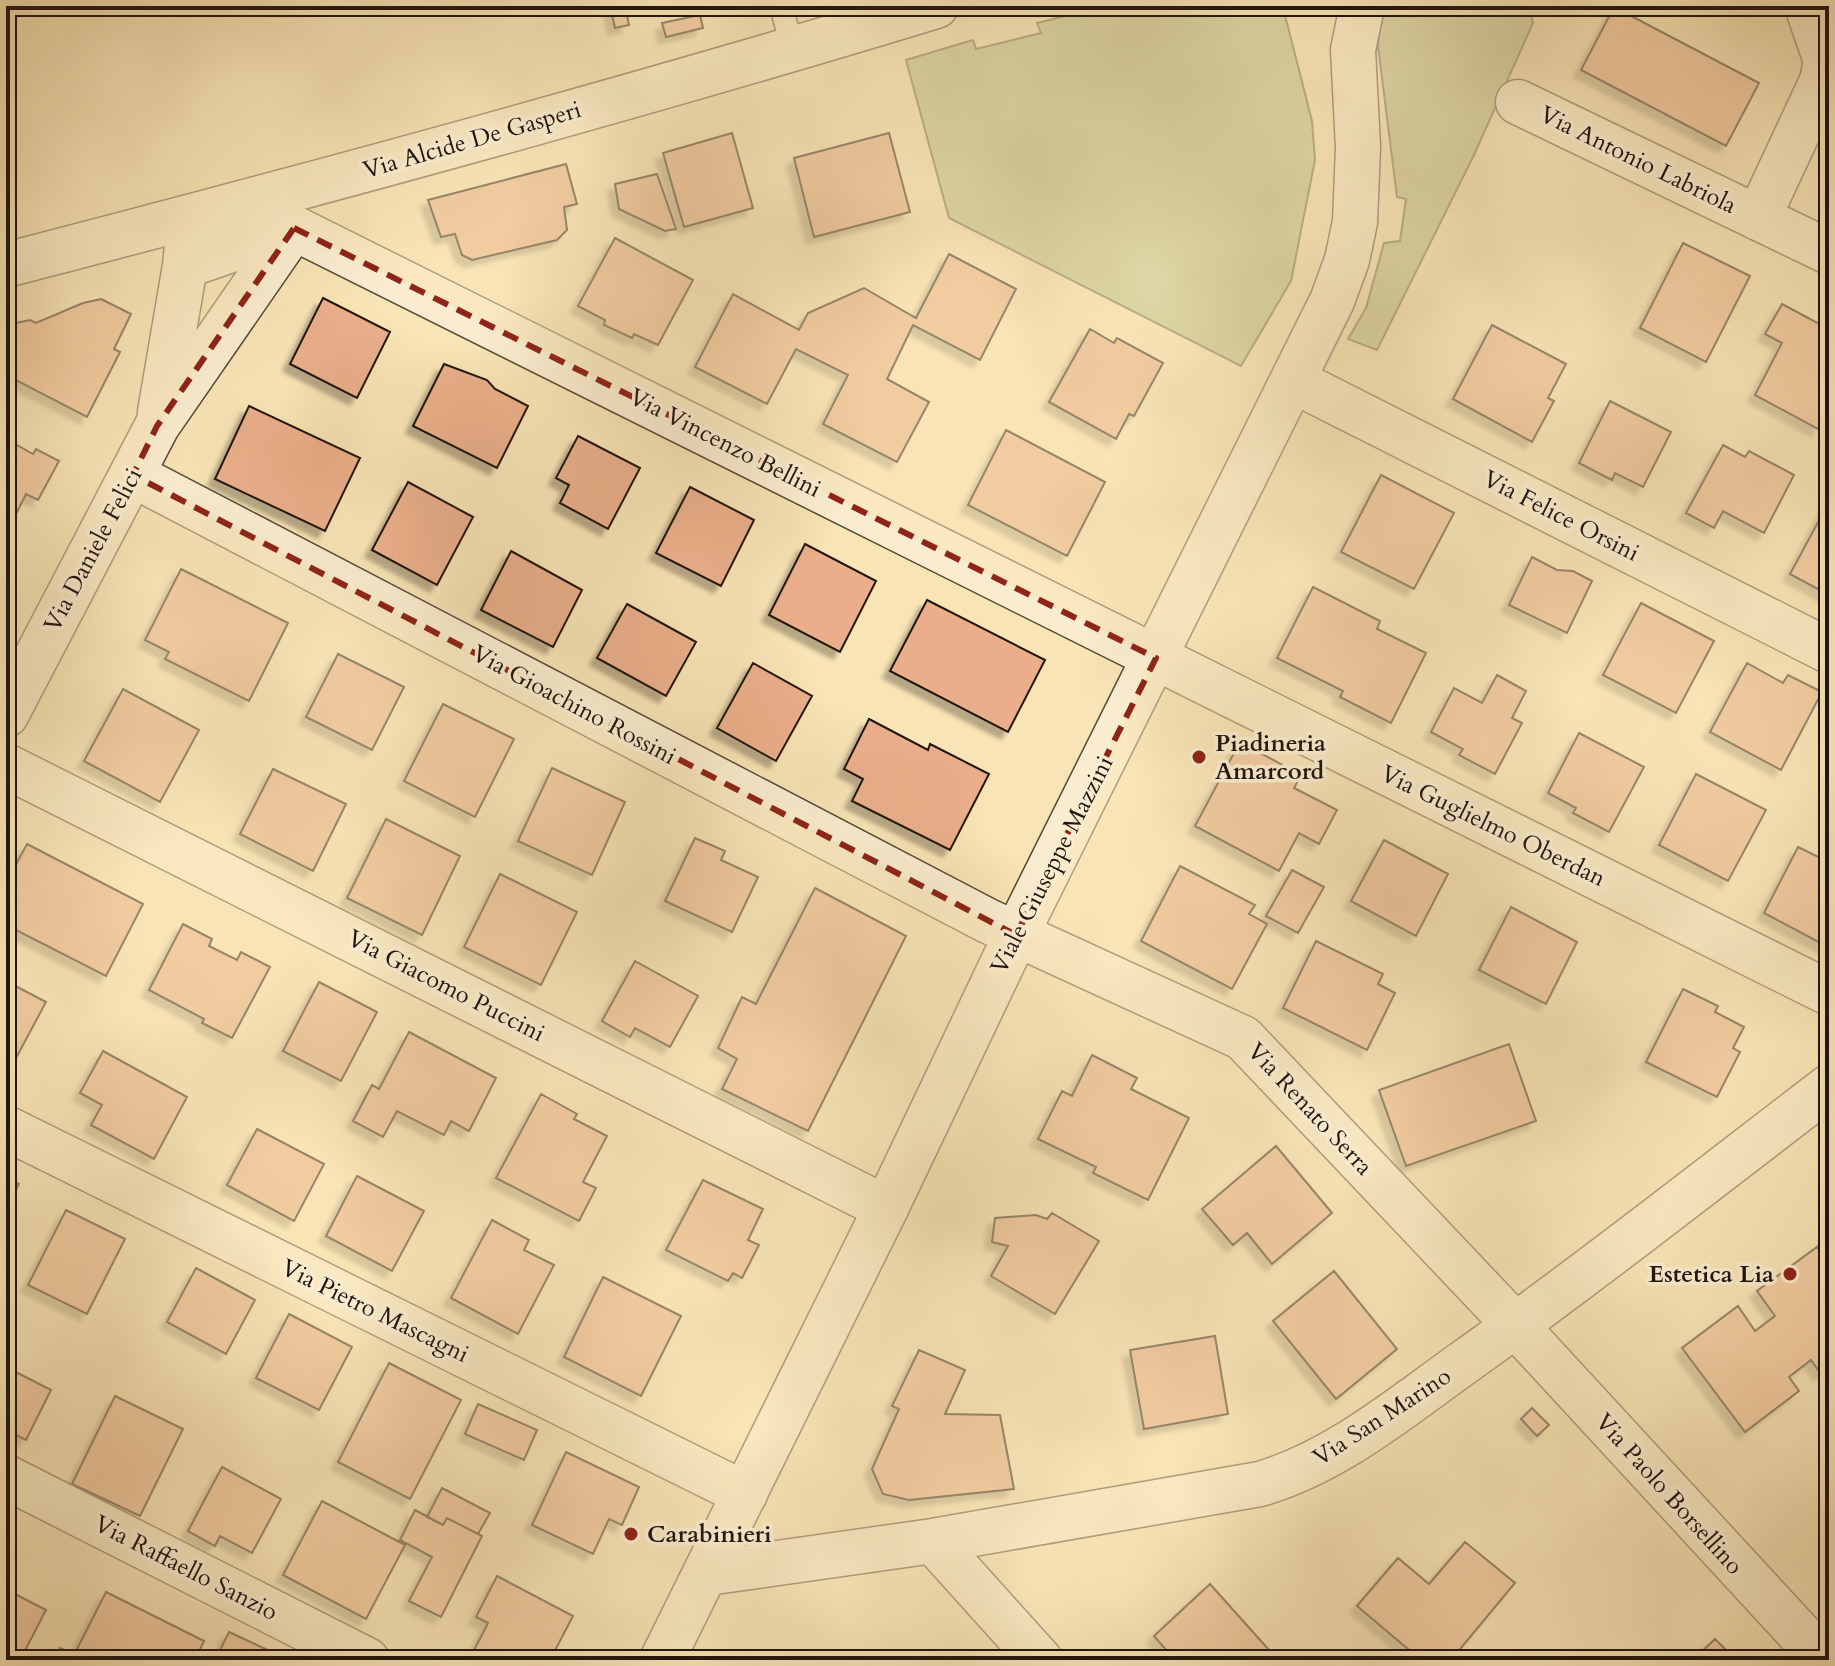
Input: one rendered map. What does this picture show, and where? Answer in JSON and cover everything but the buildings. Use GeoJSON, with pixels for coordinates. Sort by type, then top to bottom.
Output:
{"type":"FeatureCollection","features":[{"type":"Feature","properties":{"kind":"street","name":"Via Alcide De Gasperi"},"geometry":{"type":"LineString","coordinates":[[6,265],[190,217],[291,210],[936,6]]}},
{"type":"Feature","properties":{"kind":"street","name":"Viale Giuseppe Mazzini"},"geometry":{"type":"LineString","coordinates":[[1337,6],[1353,50]]}},
{"type":"Feature","properties":{"kind":"street","name":"Viale Giuseppe Mazzini"},"geometry":{"type":"LineString","coordinates":[[662,1660],[886,1208],[1016,935],[1332,301],[1347,260],[1355,222],[1358,147],[1353,50],[1362,6]]}},
{"type":"Feature","properties":{"kind":"street","name":"Via Antonio Labriola"},"geometry":{"type":"LineString","coordinates":[[1758,218],[1822,81],[1826,61],[1807,6]]}},
{"type":"Feature","properties":{"kind":"street","name":"Via Antonio Labriola"},"geometry":{"type":"LineString","coordinates":[[1518,102],[1829,252]]}},
{"type":"Feature","properties":{"kind":"street"},"geometry":{"type":"LineString","coordinates":[[185,266],[236,247],[291,210]]}},
{"type":"Feature","properties":{"kind":"street","name":"Via Daniele Felici"},"geometry":{"type":"LineString","coordinates":[[6,715],[157,426],[291,210]]}},
{"type":"Feature","properties":{"kind":"street","name":"Via Vincenzo Bellini"},"geometry":{"type":"LineString","coordinates":[[291,210],[1156,658]]}},
{"type":"Feature","properties":{"kind":"street","name":"Via Daniele Felici"},"geometry":{"type":"LineString","coordinates":[[157,426],[185,266],[190,217]]}},
{"type":"Feature","properties":{"kind":"street","name":"Via Felice Orsini"},"geometry":{"type":"LineString","coordinates":[[1294,381],[1829,651]]}},
{"type":"Feature","properties":{"kind":"street","name":"Via Gioachino Rossini"},"geometry":{"type":"LineString","coordinates":[[133,475],[1016,935]]}},
{"type":"Feature","properties":{"kind":"street","name":"Via Guglielmo Oberdan"},"geometry":{"type":"LineString","coordinates":[[1156,658],[1829,993]]}},
{"type":"Feature","properties":{"kind":"street","name":"Via Giacomo Puccini"},"geometry":{"type":"LineString","coordinates":[[6,766],[886,1208]]}},
{"type":"Feature","properties":{"kind":"street","name":"Via Renato Serra"},"geometry":{"type":"LineString","coordinates":[[1016,935],[1243,1038],[1516,1326]]}},
{"type":"Feature","properties":{"kind":"street","name":"Via San Marino"},"geometry":{"type":"LineString","coordinates":[[707,1573],[933,1541],[1260,1484],[1291,1475],[1325,1458],[1374,1426],[1516,1326],[1829,1087]]}},
{"type":"Feature","properties":{"kind":"street","name":"Via Pietro Mascagni"},"geometry":{"type":"LineString","coordinates":[[6,1128],[745,1494]]}},
{"type":"Feature","properties":{"kind":"street","name":"Via Paolo Borsellino"},"geometry":{"type":"LineString","coordinates":[[1516,1326],[1824,1660]]}},
{"type":"Feature","properties":{"kind":"street","name":"Via Raffaello Sanzio"},"geometry":{"type":"LineString","coordinates":[[6,1477],[367,1660]]}},
{"type":"Feature","properties":{"kind":"street"},"geometry":{"type":"LineString","coordinates":[[933,1541],[1040,1660]]}},
{"type":"Feature","properties":{"kind":"lane"},"geometry":{"type":"LineString","coordinates":[[781,6],[793,50]]}},
{"type":"Feature","properties":{"kind":"highlighted area"},"geometry":{"type":"Polygon","coordinates":[[[294,228],[1156,658],[1016,935],[133,475],[157,426],[294,228]]]}},
{"type":"Feature","properties":{"kind":"green space"},"geometry":{"type":"Polygon","coordinates":[[[1106,6],[1280,6],[1286,19],[1312,121],[1315,160],[1291,281],[1241,366],[949,218],[906,60],[973,40],[976,49],[1041,33],[1037,23],[1106,6]]]}},
{"type":"Feature","properties":{"kind":"green space"},"geometry":{"type":"Polygon","coordinates":[[[1381,6],[1529,6],[1533,23],[1474,155],[1377,350],[1348,339],[1366,308],[1384,243],[1400,241],[1406,199],[1397,197],[1378,46],[1381,6]]]}},
{"type":"Feature","properties":{"kind":"place","name":"Piadineria Amarcord"},"geometry":{"type":"Point","coordinates":[1199,757]}},
{"type":"Feature","properties":{"kind":"place","name":"Estetica Lia"},"geometry":{"type":"Point","coordinates":[1790,1274]}},
{"type":"Feature","properties":{"kind":"place","name":"Carabinieri"},"geometry":{"type":"Point","coordinates":[631,1534]}}]}
